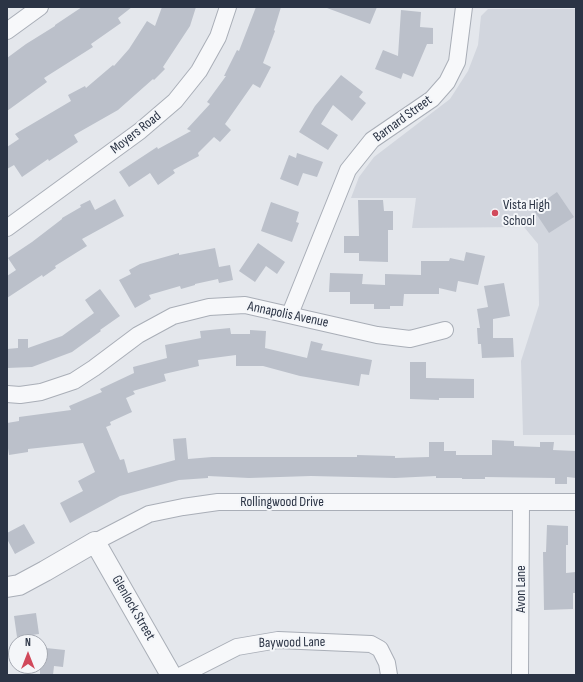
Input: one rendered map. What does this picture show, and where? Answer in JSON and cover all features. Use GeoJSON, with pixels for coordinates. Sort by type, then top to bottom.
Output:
{"type":"FeatureCollection","features":[{"type":"Feature","properties":{"kind":"street"},"geometry":{"type":"LineString","coordinates":[[7,31],[40,7]]}},
{"type":"Feature","properties":{"kind":"street","name":"Moyers Road"},"geometry":{"type":"LineString","coordinates":[[7,228],[140,131],[175,101],[199,71],[218,37],[228,7]]}},
{"type":"Feature","properties":{"kind":"street","name":"Barnard Street"},"geometry":{"type":"LineString","coordinates":[[290,314],[348,170],[372,140],[432,99],[447,82],[457,62],[464,7]]}},
{"type":"Feature","properties":{"kind":"street","name":"Annapolis Avenue"},"geometry":{"type":"LineString","coordinates":[[7,394],[41,392],[74,381],[94,368],[138,334],[173,316],[209,307],[245,305],[377,335],[410,339],[445,330]]}},
{"type":"Feature","properties":{"kind":"street","name":"Rollingwood Drive"},"geometry":{"type":"LineString","coordinates":[[7,587],[19,585],[95,542],[149,514],[183,507],[218,502],[576,502]]}},
{"type":"Feature","properties":{"kind":"street","name":"Avon Lane"},"geometry":{"type":"LineString","coordinates":[[520,675],[521,503]]}},
{"type":"Feature","properties":{"kind":"street","name":"Glenlock Street"},"geometry":{"type":"LineString","coordinates":[[95,542],[171,675]]}},
{"type":"Feature","properties":{"kind":"street","name":"Baywood Lane"},"geometry":{"type":"LineString","coordinates":[[182,675],[237,647],[278,640],[371,644],[380,649],[387,663],[390,675]]}},
{"type":"Feature","properties":{"kind":"shaded area","name":"Vista High School"},"geometry":{"type":"Polygon","coordinates":[[[488,9],[576,9],[576,435],[523,435],[521,361],[539,305],[538,244],[524,227],[412,228],[416,198],[351,198],[359,177],[374,157],[450,99],[468,71],[478,45],[481,16],[488,9]]]}},
{"type":"Feature","properties":{"kind":"building"},"geometry":{"type":"Polygon","coordinates":[[[82,7],[132,7],[118,18],[121,23],[91,44],[93,47],[44,78],[47,82],[7,111],[7,58],[82,7]]]}},
{"type":"Feature","properties":{"kind":"building"},"geometry":{"type":"Polygon","coordinates":[[[162,7],[196,7],[190,26],[163,67],[165,69],[118,110],[74,135],[78,142],[49,161],[48,159],[22,177],[14,165],[7,169],[7,147],[19,139],[15,134],[71,101],[68,95],[85,86],[86,88],[113,65],[114,66],[129,49],[147,21],[155,26],[162,7]]]}},
{"type":"Feature","properties":{"kind":"building"},"geometry":{"type":"Polygon","coordinates":[[[256,7],[281,7],[274,30],[275,31],[263,63],[271,67],[260,88],[253,84],[225,124],[231,130],[220,142],[214,137],[198,153],[199,156],[173,170],[175,173],[158,185],[150,173],[129,187],[119,172],[157,147],[158,149],[191,131],[187,129],[210,104],[207,102],[226,76],[224,76],[237,50],[239,51],[256,7]]]}},
{"type":"Feature","properties":{"kind":"building"},"geometry":{"type":"Polygon","coordinates":[[[327,7],[377,7],[370,24],[327,7]]]}},
{"type":"Feature","properties":{"kind":"building"},"geometry":{"type":"Polygon","coordinates":[[[401,10],[421,12],[420,27],[433,28],[433,44],[427,44],[413,77],[403,73],[401,79],[375,69],[383,50],[398,56],[401,10]]]}},
{"type":"Feature","properties":{"kind":"building"},"geometry":{"type":"Polygon","coordinates":[[[341,75],[363,92],[359,97],[366,103],[352,121],[333,105],[321,124],[338,135],[328,150],[299,132],[315,106],[341,75]]]}},
{"type":"Feature","properties":{"kind":"building"},"geometry":{"type":"Polygon","coordinates":[[[297,153],[323,162],[317,177],[303,173],[298,186],[280,179],[289,155],[296,158],[297,153]]]}},
{"type":"Feature","properties":{"kind":"building"},"geometry":{"type":"Polygon","coordinates":[[[557,192],[574,217],[549,233],[533,209],[557,192]]]}},
{"type":"Feature","properties":{"kind":"building"},"geometry":{"type":"Polygon","coordinates":[[[115,199],[124,216],[82,239],[87,246],[55,266],[56,268],[43,277],[42,275],[7,298],[7,276],[16,270],[8,258],[32,242],[62,218],[81,207],[80,205],[90,200],[95,210],[115,199]]]}},
{"type":"Feature","properties":{"kind":"building"},"geometry":{"type":"Polygon","coordinates":[[[358,200],[383,200],[384,211],[393,211],[393,230],[388,230],[388,262],[359,261],[359,253],[344,253],[344,236],[359,236],[358,200]]]}},
{"type":"Feature","properties":{"kind":"building"},"geometry":{"type":"Polygon","coordinates":[[[271,202],[299,212],[296,222],[299,223],[292,242],[261,231],[271,202]]]}},
{"type":"Feature","properties":{"kind":"building"},"geometry":{"type":"Polygon","coordinates":[[[258,243],[285,262],[277,274],[266,266],[255,282],[239,271],[258,243]]]}},
{"type":"Feature","properties":{"kind":"building"},"geometry":{"type":"Polygon","coordinates":[[[215,248],[219,267],[230,265],[233,280],[219,283],[218,279],[181,289],[180,286],[149,295],[151,299],[135,308],[119,280],[131,274],[129,270],[140,264],[179,253],[179,255],[215,248]]]}},
{"type":"Feature","properties":{"kind":"building"},"geometry":{"type":"Polygon","coordinates":[[[466,252],[485,256],[478,285],[458,281],[456,292],[439,288],[439,294],[404,294],[403,306],[390,306],[390,309],[374,309],[374,304],[350,304],[350,292],[329,292],[330,273],[363,274],[362,284],[385,285],[385,274],[421,275],[421,261],[449,261],[450,258],[464,261],[466,252]]]}},
{"type":"Feature","properties":{"kind":"building"},"geometry":{"type":"Polygon","coordinates":[[[504,283],[510,316],[493,319],[493,338],[513,338],[514,357],[482,358],[481,344],[478,344],[477,328],[480,328],[477,309],[488,307],[484,286],[504,283]]]}},
{"type":"Feature","properties":{"kind":"building"},"geometry":{"type":"Polygon","coordinates":[[[100,289],[120,316],[72,352],[32,367],[7,368],[7,349],[18,348],[18,339],[28,339],[28,348],[62,336],[94,313],[85,300],[100,289]]]}},
{"type":"Feature","properties":{"kind":"building"},"geometry":{"type":"Polygon","coordinates":[[[230,328],[231,334],[250,334],[250,330],[266,331],[265,348],[307,358],[311,341],[323,344],[321,350],[372,360],[369,375],[361,374],[359,386],[300,376],[263,366],[236,366],[236,355],[198,360],[199,366],[164,374],[166,381],[133,391],[135,394],[126,398],[132,412],[110,422],[111,425],[106,427],[120,460],[124,459],[128,473],[175,460],[173,439],[186,438],[188,459],[212,457],[357,457],[357,455],[395,456],[395,458],[429,457],[429,442],[444,442],[444,451],[456,451],[456,455],[492,455],[492,440],[514,441],[514,446],[540,447],[540,442],[554,442],[553,450],[576,451],[576,478],[567,477],[567,484],[555,484],[555,478],[485,477],[485,479],[462,479],[436,478],[436,476],[395,478],[311,476],[249,478],[208,476],[208,478],[179,480],[120,496],[70,523],[60,503],[83,491],[78,481],[95,472],[83,443],[28,449],[28,452],[9,455],[7,423],[19,421],[19,417],[71,410],[69,406],[102,392],[100,389],[134,373],[133,367],[167,358],[165,345],[201,338],[200,331],[230,328]]]}},
{"type":"Feature","properties":{"kind":"building"},"geometry":{"type":"Polygon","coordinates":[[[410,362],[426,362],[426,378],[474,379],[474,398],[439,398],[439,400],[410,399],[410,362]]]}},
{"type":"Feature","properties":{"kind":"building"},"geometry":{"type":"Polygon","coordinates":[[[24,524],[35,543],[15,554],[7,539],[7,533],[24,524]]]}},
{"type":"Feature","properties":{"kind":"building"},"geometry":{"type":"Polygon","coordinates":[[[547,525],[568,526],[566,573],[576,572],[576,593],[573,593],[573,609],[544,610],[543,552],[546,552],[547,525]]]}},
{"type":"Feature","properties":{"kind":"building"},"geometry":{"type":"Polygon","coordinates":[[[36,613],[39,634],[17,634],[14,616],[36,613]]]}},
{"type":"Feature","properties":{"kind":"building"},"geometry":{"type":"Polygon","coordinates":[[[48,648],[65,650],[63,667],[54,666],[53,675],[40,675],[48,674],[48,648]]]}},
{"type":"Feature","properties":{"kind":"place","name":"Vista High School"},"geometry":{"type":"Point","coordinates":[495,213]}}]}
